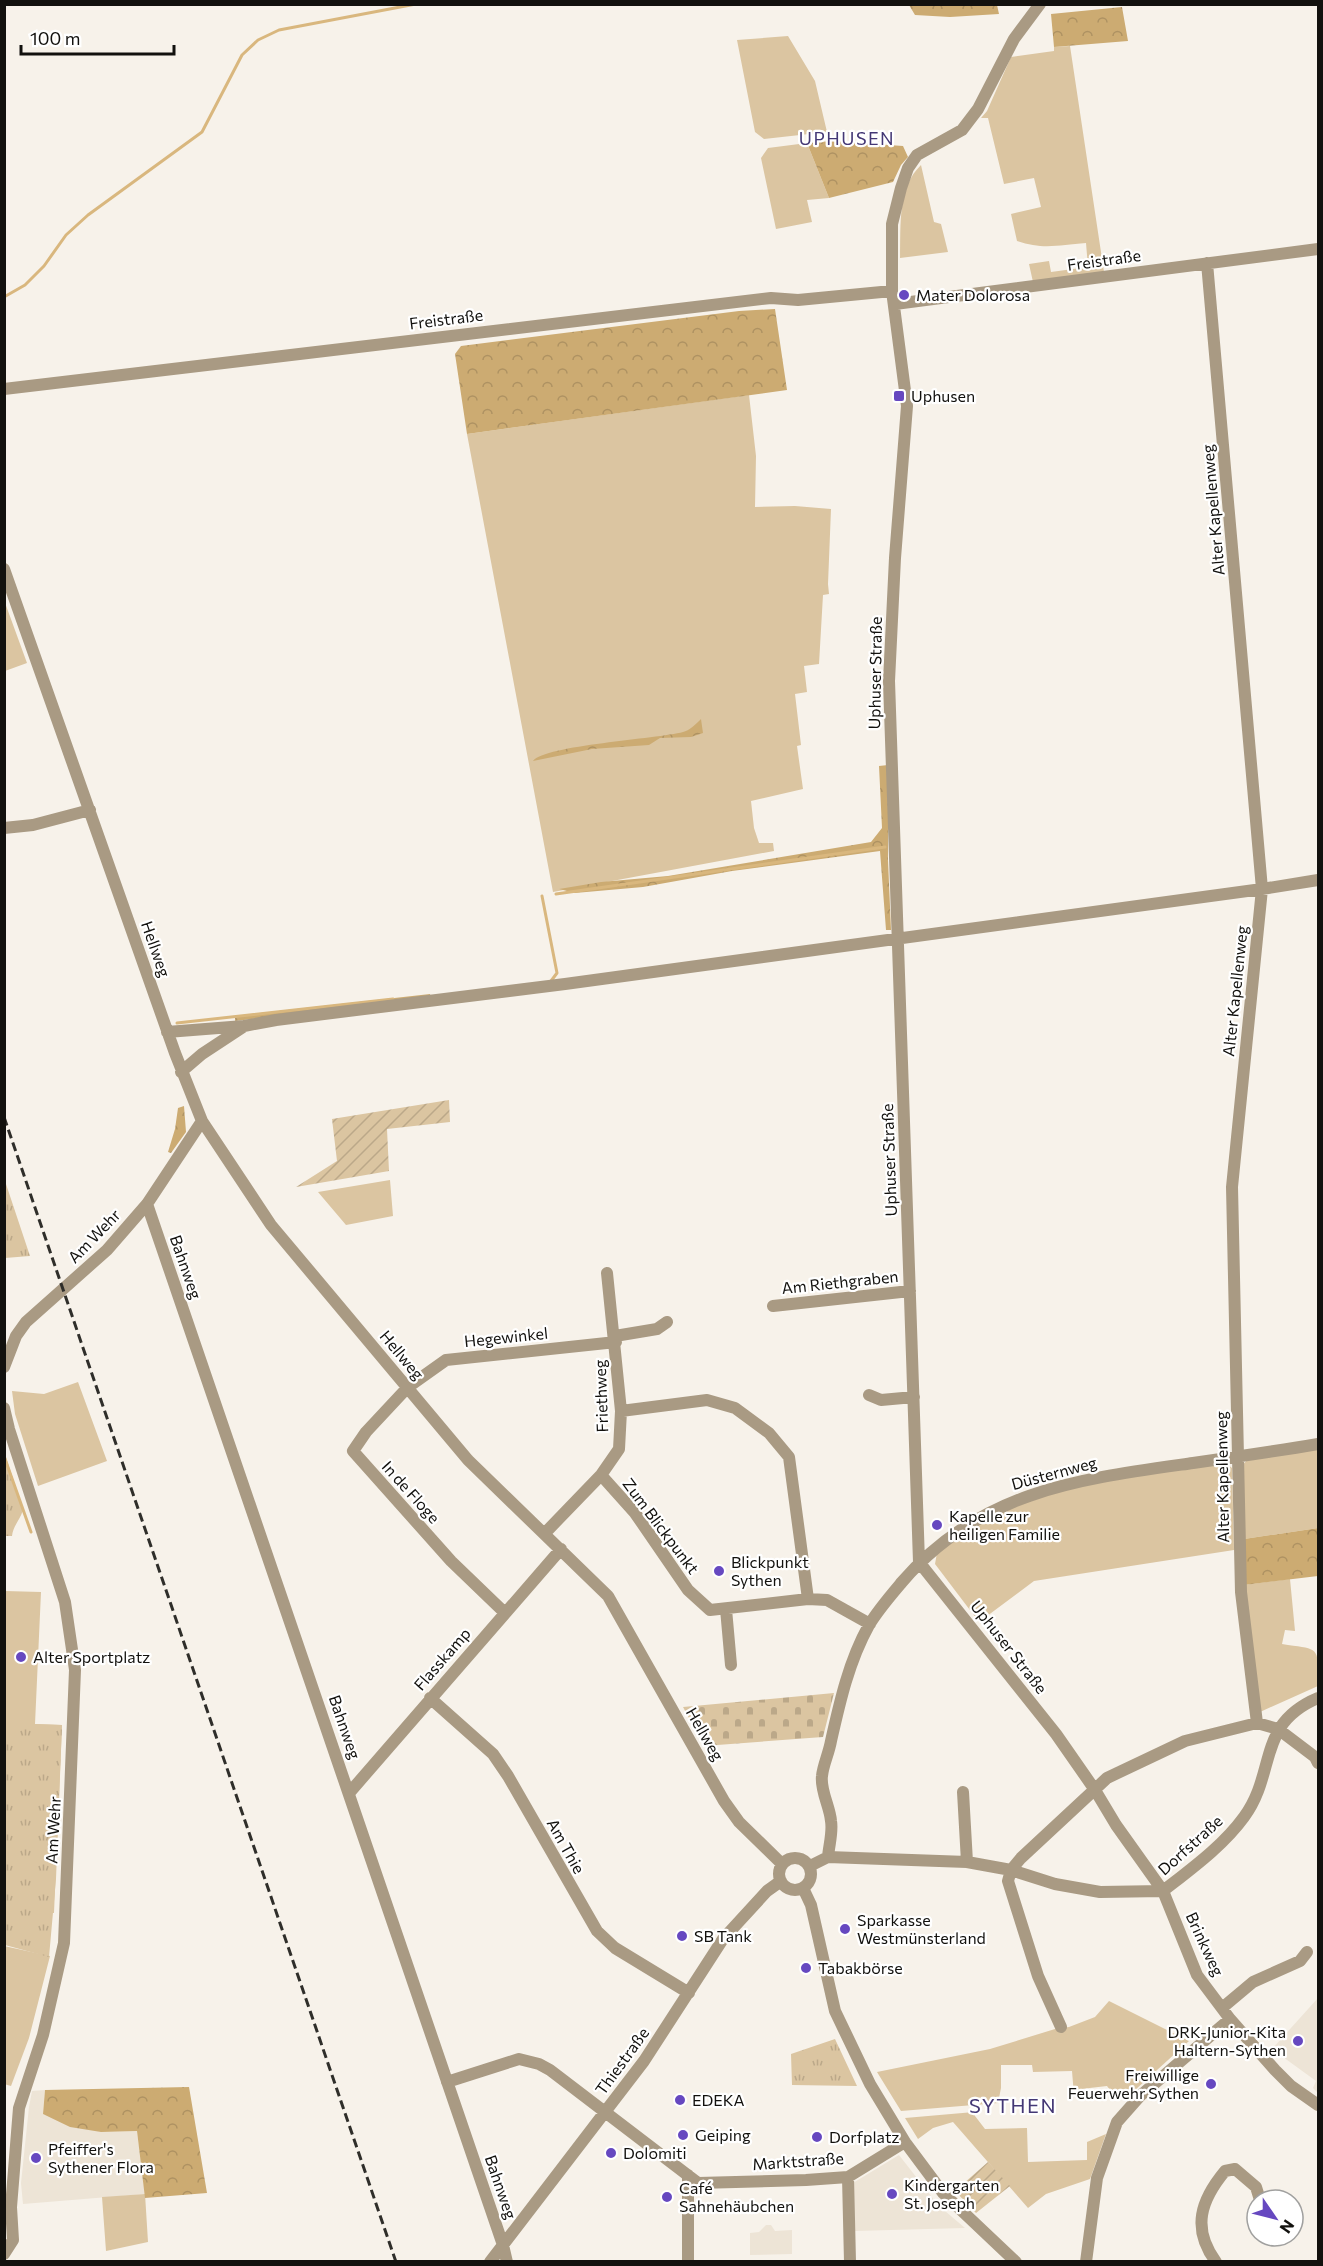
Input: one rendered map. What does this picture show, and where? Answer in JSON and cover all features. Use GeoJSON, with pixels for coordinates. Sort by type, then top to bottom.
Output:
{"type":"FeatureCollection","features":[{"type":"Feature","properties":{"kind":"street","name":"Uphuser Straße"},"geometry":{"type":"LineString","coordinates":[[1040,4],[1014,39],[978,109],[962,130],[918,155],[908,168],[892,224],[892,291],[907,406],[895,558],[889,681],[919,1562],[1056,1734],[1163,1891]]}},
{"type":"Feature","properties":{"kind":"street","name":"Freistraße"},"geometry":{"type":"LineString","coordinates":[[895,304],[1318,249]]}},
{"type":"Feature","properties":{"kind":"street","name":"Alter Kapellenweg"},"geometry":{"type":"LineString","coordinates":[[1207,263],[1262,889],[1232,1187],[1241,1592],[1257,1723]]}},
{"type":"Feature","properties":{"kind":"street","name":"Freistraße"},"geometry":{"type":"LineString","coordinates":[[4,389],[771,298],[798,300],[892,291]]}},
{"type":"Feature","properties":{"kind":"street","name":"Hellweg"},"geometry":{"type":"LineString","coordinates":[[4,568],[181,1072],[202,1121],[271,1225],[468,1460],[608,1596],[724,1802],[739,1822],[782,1864]]}},
{"type":"Feature","properties":{"kind":"street"},"geometry":{"type":"LineString","coordinates":[[4,828],[33,825],[90,810]]}},
{"type":"Feature","properties":{"kind":"street"},"geometry":{"type":"LineString","coordinates":[[168,1032],[244,1026],[565,984],[1318,880]]}},
{"type":"Feature","properties":{"kind":"street"},"geometry":{"type":"LineString","coordinates":[[181,1072],[202,1054],[244,1026]]}},
{"type":"Feature","properties":{"kind":"street","name":"Am Wehr"},"geometry":{"type":"LineString","coordinates":[[4,1367],[15,1336],[26,1322],[107,1250],[147,1203],[202,1121]]}},
{"type":"Feature","properties":{"kind":"street","name":"Bahnweg"},"geometry":{"type":"LineString","coordinates":[[147,1203],[350,1792],[507,2262]]}},
{"type":"Feature","properties":{"kind":"street","name":"Friethweg"},"geometry":{"type":"LineString","coordinates":[[545,1533],[600,1475],[619,1449],[621,1411],[616,1339],[607,1273]]}},
{"type":"Feature","properties":{"kind":"street","name":"Am Riethgraben"},"geometry":{"type":"LineString","coordinates":[[773,1306],[910,1291]]}},
{"type":"Feature","properties":{"kind":"street","name":"Friethweg"},"geometry":{"type":"LineString","coordinates":[[616,1339],[657,1329],[668,1322]]}},
{"type":"Feature","properties":{"kind":"street","name":"Hegewinkel"},"geometry":{"type":"LineString","coordinates":[[408,1387],[446,1360],[616,1339]]}},
{"type":"Feature","properties":{"kind":"street","name":"In de Floge"},"geometry":{"type":"LineString","coordinates":[[408,1387],[366,1432],[353,1451],[451,1562],[506,1613]]}},
{"type":"Feature","properties":{"kind":"street"},"geometry":{"type":"LineString","coordinates":[[869,1395],[881,1400],[914,1397]]}},
{"type":"Feature","properties":{"kind":"street"},"geometry":{"type":"LineString","coordinates":[[621,1411],[707,1400],[735,1408],[769,1433],[789,1457],[808,1599]]}},
{"type":"Feature","properties":{"kind":"street","name":"Am Wehr"},"geometry":{"type":"LineString","coordinates":[[4,1408],[65,1602],[75,1670],[71,1817],[64,1943],[43,2035],[19,2108],[11,2207],[13,2240],[4,2253]]}},
{"type":"Feature","properties":{"kind":"street","name":"Düsternweg"},"geometry":{"type":"LineString","coordinates":[[828,1857],[832,1822],[821,1778],[840,1701],[854,1659],[870,1624],[919,1562],[951,1535],[977,1518],[1033,1493],[1074,1482],[1119,1473],[1318,1444]]}},
{"type":"Feature","properties":{"kind":"street","name":"Zum Blickpunkt"},"geometry":{"type":"LineString","coordinates":[[600,1475],[635,1513],[688,1590],[710,1610],[808,1599],[827,1600],[870,1624]]}},
{"type":"Feature","properties":{"kind":"street","name":"Flasskamp"},"geometry":{"type":"LineString","coordinates":[[350,1792],[561,1549]]}},
{"type":"Feature","properties":{"kind":"street"},"geometry":{"type":"LineString","coordinates":[[726,1609],[731,1665]]}},
{"type":"Feature","properties":{"kind":"street","name":"Am Thie"},"geometry":{"type":"LineString","coordinates":[[430,1698],[493,1754],[597,1931],[615,1948],[689,1993]]}},
{"type":"Feature","properties":{"kind":"street","name":"Dorfstraße"},"geometry":{"type":"LineString","coordinates":[[810,1866],[828,1857],[967,1862],[1011,1870],[1055,1884],[1101,1892],[1163,1891],[1221,1841],[1244,1816],[1254,1798],[1278,1729],[1289,1716],[1306,1703],[1318,1698]]}},
{"type":"Feature","properties":{"kind":"street"},"geometry":{"type":"LineString","coordinates":[[1061,2027],[1038,1976],[1008,1881],[1011,1870],[1107,1778],[1185,1742],[1257,1723],[1278,1729],[1315,1757],[1318,1763]]}},
{"type":"Feature","properties":{"kind":"street"},"geometry":{"type":"LineString","coordinates":[[963,1792],[967,1862]]}},
{"type":"Feature","properties":{"kind":"street"},"geometry":{"type":"LineString","coordinates":[[791,1858],[806,1862],[810,1866],[811,1878],[803,1888],[790,1889],[780,1881],[779,1872],[782,1864],[791,1858]]}},
{"type":"Feature","properties":{"kind":"street","name":"Thiestraße"},"geometry":{"type":"LineString","coordinates":[[490,2262],[644,2061],[727,1934],[767,1891],[780,1881]]}},
{"type":"Feature","properties":{"kind":"street"},"geometry":{"type":"LineString","coordinates":[[803,1888],[811,1905],[838,2020],[865,2074],[905,2142],[943,2193],[1016,2262]]}},
{"type":"Feature","properties":{"kind":"street","name":"Brinkweg"},"geometry":{"type":"LineString","coordinates":[[1163,1891],[1197,1976],[1230,2019],[1291,2086],[1318,2105]]}},
{"type":"Feature","properties":{"kind":"street","name":"Brinkweg"},"geometry":{"type":"LineString","coordinates":[[1222,2008],[1253,1982],[1300,1961],[1307,1952]]}},
{"type":"Feature","properties":{"kind":"street"},"geometry":{"type":"LineString","coordinates":[[1086,2262],[1097,2178],[1117,2122],[1140,2096],[1230,2019]]}},
{"type":"Feature","properties":{"kind":"street","name":"Marktstraße"},"geometry":{"type":"LineString","coordinates":[[447,2082],[519,2059],[539,2064],[698,2183],[848,2177],[905,2142]]}},
{"type":"Feature","properties":{"kind":"street"},"geometry":{"type":"LineString","coordinates":[[1216,2262],[1204,2236],[1202,2223],[1205,2200],[1212,2187],[1225,2171],[1235,2169],[1256,2188]]}},
{"type":"Feature","properties":{"kind":"street"},"geometry":{"type":"LineString","coordinates":[[688,2175],[688,2262]]}},
{"type":"Feature","properties":{"kind":"street"},"geometry":{"type":"LineString","coordinates":[[848,2177],[850,2262]]}},
{"type":"Feature","properties":{"kind":"shaded area","name":"DRK-Junior-Kita Haltern-Sythen"},"geometry":{"type":"Polygon","coordinates":[[[1318,1998],[1318,2093],[1313,2088],[1316,2081],[1272,2049],[1318,1998]]]}},
{"type":"Feature","properties":{"kind":"shaded area"},"geometry":{"type":"Polygon","coordinates":[[[45,2090],[43,2114],[101,2132],[137,2131],[145,2194],[23,2204],[21,2183],[32,2091],[45,2090]]]}},
{"type":"Feature","properties":{"kind":"shaded area","name":"Kindergarten St. Joseph"},"geometry":{"type":"Polygon","coordinates":[[[899,2155],[938,2205],[965,2228],[854,2231],[853,2183],[899,2155]]]}},
{"type":"Feature","properties":{"kind":"shaded area"},"geometry":{"type":"Polygon","coordinates":[[[766,2225],[771,2225],[775,2231],[792,2230],[792,2254],[750,2255],[750,2233],[759,2232],[766,2225]]]}},
{"type":"Feature","properties":{"kind":"green space"},"geometry":{"type":"Polygon","coordinates":[[[909,5],[997,5],[999,14],[950,17],[915,15],[909,5]]]}},
{"type":"Feature","properties":{"kind":"green space"},"geometry":{"type":"Polygon","coordinates":[[[1122,7],[1128,41],[1054,47],[1051,14],[1122,7]]]}},
{"type":"Feature","properties":{"kind":"green space"},"geometry":{"type":"Polygon","coordinates":[[[788,36],[815,81],[827,132],[764,139],[755,132],[737,40],[788,36]]]}},
{"type":"Feature","properties":{"kind":"green space"},"geometry":{"type":"Polygon","coordinates":[[[1070,46],[1104,272],[1033,282],[1029,264],[1049,261],[1051,272],[1088,267],[1086,243],[1043,246],[1017,241],[1011,214],[1041,207],[1034,178],[1004,184],[988,118],[981,118],[987,111],[1011,57],[1054,51],[1054,47],[1070,46]]]}},
{"type":"Feature","properties":{"kind":"green space"},"geometry":{"type":"Polygon","coordinates":[[[832,141],[903,146],[908,157],[901,165],[893,182],[829,198],[807,143],[832,141]]]}},
{"type":"Feature","properties":{"kind":"green space"},"geometry":{"type":"Polygon","coordinates":[[[807,143],[829,198],[807,200],[812,222],[776,229],[761,158],[768,148],[807,143]]]}},
{"type":"Feature","properties":{"kind":"green space"},"geometry":{"type":"Polygon","coordinates":[[[921,165],[934,222],[941,224],[948,252],[900,258],[904,196],[913,174],[921,165]]]}},
{"type":"Feature","properties":{"kind":"green space"},"geometry":{"type":"Polygon","coordinates":[[[775,309],[787,390],[467,434],[455,354],[461,346],[739,311],[775,309]]]}},
{"type":"Feature","properties":{"kind":"green space"},"geometry":{"type":"Polygon","coordinates":[[[749,395],[756,456],[755,507],[795,506],[831,509],[829,594],[823,595],[819,664],[804,666],[807,692],[795,694],[801,745],[797,746],[803,789],[751,801],[754,828],[759,843],[773,843],[774,851],[553,892],[467,434],[749,395]]]}},
{"type":"Feature","properties":{"kind":"green space"},"geometry":{"type":"Polygon","coordinates":[[[4,600],[27,663],[5,671],[4,671],[4,600]]]}},
{"type":"Feature","properties":{"kind":"green space"},"geometry":{"type":"Polygon","coordinates":[[[701,719],[703,733],[691,737],[660,738],[649,745],[592,749],[533,761],[542,755],[558,751],[683,732],[701,719]]]}},
{"type":"Feature","properties":{"kind":"green space"},"geometry":{"type":"Polygon","coordinates":[[[888,765],[891,930],[886,930],[880,851],[732,871],[643,887],[575,893],[559,889],[601,882],[668,876],[871,842],[882,828],[879,766],[888,765]]]}},
{"type":"Feature","properties":{"kind":"green space"},"geometry":{"type":"Polygon","coordinates":[[[430,994],[431,998],[235,1021],[235,1016],[430,994]]]}},
{"type":"Feature","properties":{"kind":"green space"},"geometry":{"type":"Polygon","coordinates":[[[449,1100],[450,1122],[387,1129],[389,1171],[296,1187],[337,1161],[332,1119],[449,1100]]]}},
{"type":"Feature","properties":{"kind":"green space"},"geometry":{"type":"Polygon","coordinates":[[[184,1106],[186,1132],[171,1153],[168,1152],[178,1108],[184,1106]]]}},
{"type":"Feature","properties":{"kind":"green space"},"geometry":{"type":"Polygon","coordinates":[[[390,1180],[393,1216],[346,1225],[318,1192],[390,1180]]]}},
{"type":"Feature","properties":{"kind":"green space"},"geometry":{"type":"Polygon","coordinates":[[[5,1181],[30,1256],[5,1258],[5,1181]]]}},
{"type":"Feature","properties":{"kind":"green space"},"geometry":{"type":"Polygon","coordinates":[[[78,1382],[107,1461],[38,1486],[15,1414],[12,1391],[44,1394],[78,1382]]]}},
{"type":"Feature","properties":{"kind":"green space"},"geometry":{"type":"Polygon","coordinates":[[[1318,1449],[1318,1528],[1244,1539],[1241,1467],[1247,1460],[1318,1449]]]}},
{"type":"Feature","properties":{"kind":"green space"},"geometry":{"type":"Polygon","coordinates":[[[5,1454],[23,1510],[12,1536],[5,1536],[5,1454]]]}},
{"type":"Feature","properties":{"kind":"green space"},"geometry":{"type":"Polygon","coordinates":[[[1226,1463],[1232,1468],[1234,1550],[1034,1581],[979,1622],[935,1564],[937,1553],[993,1514],[1078,1484],[1226,1463]]]}},
{"type":"Feature","properties":{"kind":"green space"},"geometry":{"type":"Polygon","coordinates":[[[1318,1528],[1318,1576],[1244,1585],[1244,1539],[1318,1528]]]}},
{"type":"Feature","properties":{"kind":"green space"},"geometry":{"type":"Polygon","coordinates":[[[1290,1579],[1295,1631],[1285,1630],[1282,1644],[1304,1647],[1315,1652],[1318,1663],[1318,1686],[1260,1712],[1244,1585],[1290,1579]]]}},
{"type":"Feature","properties":{"kind":"green space"},"geometry":{"type":"Polygon","coordinates":[[[5,1591],[41,1592],[35,1724],[62,1725],[54,1913],[5,1911],[5,1591]]]}},
{"type":"Feature","properties":{"kind":"green space"},"geometry":{"type":"Polygon","coordinates":[[[834,1693],[823,1737],[704,1746],[683,1707],[834,1693]]]}},
{"type":"Feature","properties":{"kind":"green space"},"geometry":{"type":"Polygon","coordinates":[[[5,1723],[62,1725],[56,1879],[49,1957],[5,1945],[5,1723]]]}},
{"type":"Feature","properties":{"kind":"green space"},"geometry":{"type":"Polygon","coordinates":[[[4,1946],[50,1956],[29,2038],[11,2086],[4,2084],[4,1946]]]}},
{"type":"Feature","properties":{"kind":"green space"},"geometry":{"type":"Polygon","coordinates":[[[1109,2001],[1189,2041],[1124,2100],[1113,2094],[1107,2086],[1081,2089],[1081,2095],[1074,2095],[1072,2071],[1033,2072],[1032,2065],[1001,2065],[1001,2088],[998,2103],[901,2111],[877,2072],[990,2049],[1055,2029],[1069,2027],[1095,2017],[1109,2001]]]}},
{"type":"Feature","properties":{"kind":"green space"},"geometry":{"type":"Polygon","coordinates":[[[835,2039],[857,2086],[792,2085],[791,2054],[835,2039]]]}},
{"type":"Feature","properties":{"kind":"green space"},"geometry":{"type":"Polygon","coordinates":[[[189,2087],[207,2193],[145,2198],[137,2131],[101,2132],[70,2127],[43,2114],[45,2090],[189,2087]]]}},
{"type":"Feature","properties":{"kind":"green space"},"geometry":{"type":"Polygon","coordinates":[[[974,2112],[985,2129],[1027,2128],[1028,2162],[1087,2160],[1087,2142],[1106,2134],[1090,2179],[1046,2194],[1028,2208],[953,2122],[933,2128],[918,2139],[905,2118],[974,2112]]]}},
{"type":"Feature","properties":{"kind":"green space"},"geometry":{"type":"Polygon","coordinates":[[[988,2162],[1010,2186],[976,2213],[955,2191],[988,2162]]]}},
{"type":"Feature","properties":{"kind":"green space"},"geometry":{"type":"Polygon","coordinates":[[[145,2194],[148,2242],[106,2251],[102,2197],[145,2194]]]}},
{"type":"Feature","properties":{"kind":"waterway"},"geometry":{"type":"LineString","coordinates":[[4,297],[25,285],[44,266],[66,235],[88,215],[202,132],[242,55],[258,40],[279,30],[416,4]]}},
{"type":"Feature","properties":{"kind":"waterway"},"geometry":{"type":"LineString","coordinates":[[556,894],[885,847]]}},
{"type":"Feature","properties":{"kind":"waterway"},"geometry":{"type":"LineString","coordinates":[[542,896],[557,973],[551,981]]}},
{"type":"Feature","properties":{"kind":"waterway"},"geometry":{"type":"LineString","coordinates":[[177,1023],[393,999]]}},
{"type":"Feature","properties":{"kind":"waterway"},"geometry":{"type":"LineString","coordinates":[[4,1456],[31,1532]]}},
{"type":"Feature","properties":{"kind":"railway"},"geometry":{"type":"LineString","coordinates":[[4,1117],[396,2262]]}},
{"type":"Feature","properties":{"kind":"place","name":"Mater Dolorosa"},"geometry":{"type":"Point","coordinates":[904,295]}},
{"type":"Feature","properties":{"kind":"place","name":"Uphusen"},"geometry":{"type":"Point","coordinates":[899,396]}},
{"type":"Feature","properties":{"kind":"place","name":"Kapelle zur heiligen Familie"},"geometry":{"type":"Point","coordinates":[937,1525]}},
{"type":"Feature","properties":{"kind":"place","name":"Blickpunkt Sythen"},"geometry":{"type":"Point","coordinates":[719,1571]}},
{"type":"Feature","properties":{"kind":"place","name":"Alter Sportplatz"},"geometry":{"type":"Point","coordinates":[21,1657]}},
{"type":"Feature","properties":{"kind":"place","name":"Sparkasse Westmünsterland"},"geometry":{"type":"Point","coordinates":[845,1929]}},
{"type":"Feature","properties":{"kind":"place","name":"SB Tank"},"geometry":{"type":"Point","coordinates":[682,1936]}},
{"type":"Feature","properties":{"kind":"place","name":"Tabakbörse"},"geometry":{"type":"Point","coordinates":[806,1968]}},
{"type":"Feature","properties":{"kind":"place","name":"DRK-Junior-Kita Haltern-Sythen"},"geometry":{"type":"Point","coordinates":[1298,2041]}},
{"type":"Feature","properties":{"kind":"place","name":"Freiwillige Feuerwehr Sythen"},"geometry":{"type":"Point","coordinates":[1211,2084]}},
{"type":"Feature","properties":{"kind":"place","name":"EDEKA"},"geometry":{"type":"Point","coordinates":[680,2100]}},
{"type":"Feature","properties":{"kind":"place","name":"Geiping"},"geometry":{"type":"Point","coordinates":[683,2135]}},
{"type":"Feature","properties":{"kind":"place","name":"Dorfplatz"},"geometry":{"type":"Point","coordinates":[817,2137]}},
{"type":"Feature","properties":{"kind":"place","name":"Dolomiti"},"geometry":{"type":"Point","coordinates":[611,2153]}},
{"type":"Feature","properties":{"kind":"place","name":"Pfeiffer's Sythener Flora"},"geometry":{"type":"Point","coordinates":[36,2158]}},
{"type":"Feature","properties":{"kind":"place","name":"Kindergarten St. Joseph"},"geometry":{"type":"Point","coordinates":[892,2194]}},
{"type":"Feature","properties":{"kind":"place","name":"Café Sahnehäubchen"},"geometry":{"type":"Point","coordinates":[667,2197]}},
{"type":"Feature","properties":{"kind":"district","name":"UPHUSEN"},"geometry":{"type":"Point","coordinates":[847,139]}},
{"type":"Feature","properties":{"kind":"district","name":"SYTHEN"},"geometry":{"type":"Point","coordinates":[1013,2106]}}]}
